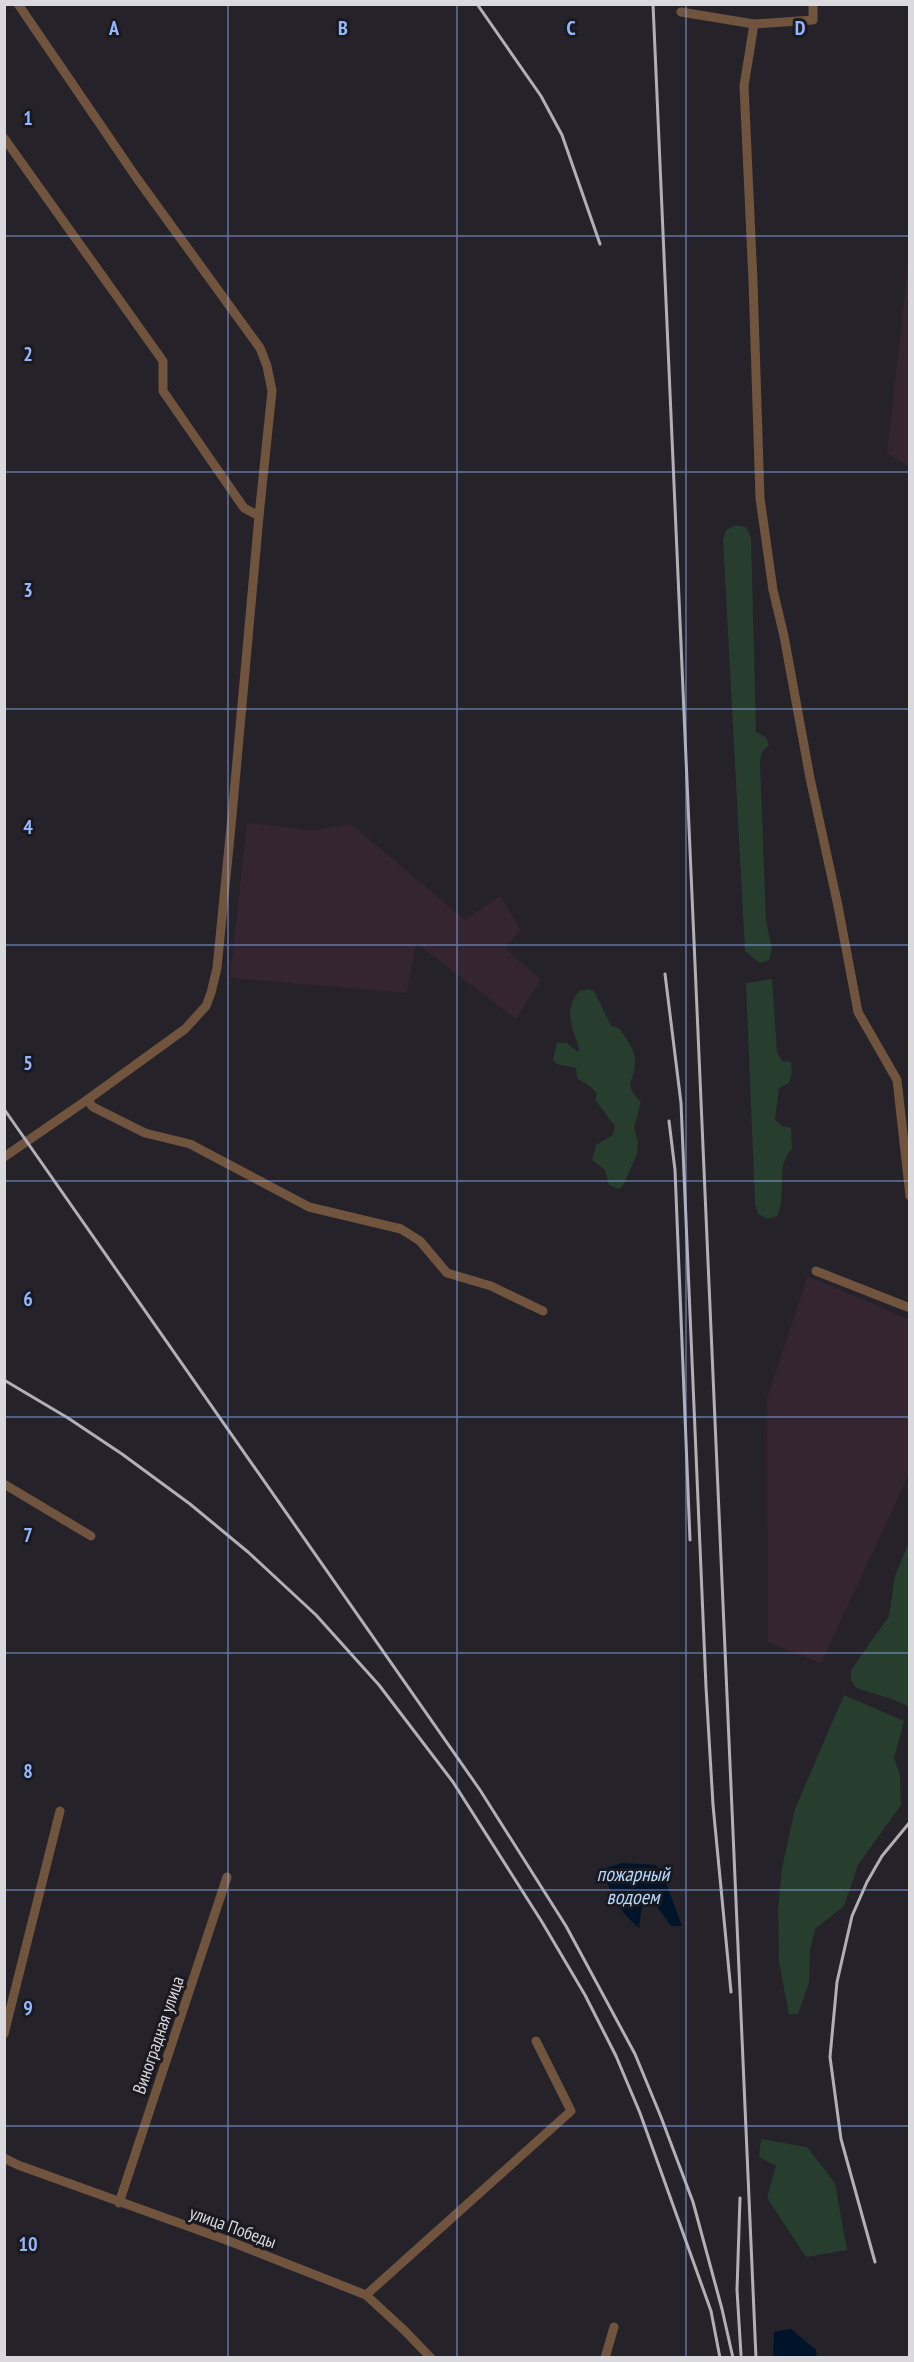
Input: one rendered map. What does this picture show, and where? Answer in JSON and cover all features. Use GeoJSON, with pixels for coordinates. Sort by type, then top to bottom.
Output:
{"type":"FeatureCollection","features":[{"type":"Feature","properties":{"kind":"street"},"geometry":{"type":"LineString","coordinates":[[4,1156],[87,1100],[185,1029],[206,1006],[211,993],[217,968],[272,391],[271,377],[260,348],[136,177],[18,4]]}},
{"type":"Feature","properties":{"kind":"street"},"geometry":{"type":"LineString","coordinates":[[681,12],[754,24],[813,20],[813,4]]}},
{"type":"Feature","properties":{"kind":"street"},"geometry":{"type":"LineString","coordinates":[[754,24],[744,86],[754,292],[760,498],[773,590],[858,1012],[897,1080],[909,1196]]}},
{"type":"Feature","properties":{"kind":"street"},"geometry":{"type":"LineString","coordinates":[[4,138],[163,361],[163,392],[244,508],[259,516]]}},
{"type":"Feature","properties":{"kind":"street"},"geometry":{"type":"LineString","coordinates":[[87,1100],[93,1107],[145,1133],[190,1144],[309,1207],[401,1229],[420,1240],[447,1273],[491,1286],[543,1311]]}},
{"type":"Feature","properties":{"kind":"street"},"geometry":{"type":"LineString","coordinates":[[816,1271],[909,1308]]}},
{"type":"Feature","properties":{"kind":"street"},"geometry":{"type":"LineString","coordinates":[[4,1484],[91,1536]]}},
{"type":"Feature","properties":{"kind":"street"},"geometry":{"type":"LineString","coordinates":[[4,2034],[60,1811]]}},
{"type":"Feature","properties":{"kind":"street","name":"Виноградная улица"},"geometry":{"type":"LineString","coordinates":[[119,2203],[226,1877]]}},
{"type":"Feature","properties":{"kind":"street"},"geometry":{"type":"LineString","coordinates":[[366,2295],[571,2111],[536,2041]]}},
{"type":"Feature","properties":{"kind":"street","name":"улица Победы"},"geometry":{"type":"LineString","coordinates":[[4,2158],[119,2203],[229,2241],[366,2295],[431,2358]]}},
{"type":"Feature","properties":{"kind":"street"},"geometry":{"type":"LineString","coordinates":[[605,2358],[614,2327]]}},
{"type":"Feature","properties":{"kind":"shaded area"},"geometry":{"type":"Polygon","coordinates":[[[909,257],[909,466],[887,454],[909,257]]]}},
{"type":"Feature","properties":{"kind":"shaded area"},"geometry":{"type":"Polygon","coordinates":[[[247,823],[313,830],[351,824],[465,920],[500,896],[521,930],[504,948],[541,979],[516,1019],[416,943],[407,993],[230,978],[247,823]]]}},
{"type":"Feature","properties":{"kind":"shaded area"},"geometry":{"type":"Polygon","coordinates":[[[808,1276],[910,1320],[909,1474],[821,1663],[768,1642],[767,1399],[808,1276]]]}},
{"type":"Feature","properties":{"kind":"green space"},"geometry":{"type":"Polygon","coordinates":[[[735,525],[746,527],[751,537],[756,732],[766,737],[769,745],[762,752],[760,762],[766,920],[772,950],[769,960],[760,963],[745,951],[723,539],[726,530],[735,525]]]}},
{"type":"Feature","properties":{"kind":"green space"},"geometry":{"type":"Polygon","coordinates":[[[772,979],[777,1052],[782,1061],[791,1062],[792,1072],[789,1083],[779,1088],[775,1120],[782,1126],[791,1128],[792,1149],[782,1172],[780,1208],[777,1216],[767,1219],[758,1214],[755,1204],[746,983],[772,979]]]}},
{"type":"Feature","properties":{"kind":"green space"},"geometry":{"type":"Polygon","coordinates":[[[589,989],[594,991],[611,1026],[619,1028],[626,1038],[635,1058],[630,1085],[631,1090],[641,1102],[634,1127],[638,1142],[637,1154],[623,1186],[619,1189],[609,1185],[605,1170],[592,1160],[596,1145],[613,1135],[615,1126],[595,1099],[597,1094],[577,1078],[576,1068],[557,1064],[553,1060],[557,1043],[567,1043],[578,1052],[579,1048],[570,1019],[571,1006],[579,991],[589,989]]]}},
{"type":"Feature","properties":{"kind":"green space"},"geometry":{"type":"Polygon","coordinates":[[[909,1542],[910,1707],[856,1688],[851,1680],[851,1670],[889,1616],[895,1576],[909,1542]]]}},
{"type":"Feature","properties":{"kind":"green space"},"geometry":{"type":"Polygon","coordinates":[[[844,1695],[904,1721],[894,1758],[900,1776],[901,1805],[858,1865],[844,1906],[815,1929],[810,1950],[809,1983],[798,2014],[789,2014],[779,1962],[778,1910],[782,1868],[795,1809],[844,1695]]]}},
{"type":"Feature","properties":{"kind":"green space"},"geometry":{"type":"Polygon","coordinates":[[[761,2139],[807,2147],[835,2183],[847,2250],[806,2257],[767,2198],[776,2166],[759,2157],[761,2139]]]}},
{"type":"Feature","properties":{"kind":"water","name":"пожарный водоем"},"geometry":{"type":"Polygon","coordinates":[[[622,1863],[656,1865],[665,1880],[682,1926],[671,1926],[656,1905],[642,1905],[639,1928],[625,1915],[612,1895],[603,1869],[622,1863]]]}},
{"type":"Feature","properties":{"kind":"water"},"geometry":{"type":"Polygon","coordinates":[[[791,2329],[816,2350],[817,2357],[773,2357],[774,2332],[791,2329]]]}},
{"type":"Feature","properties":{"kind":"railway"},"geometry":{"type":"LineString","coordinates":[[477,4],[541,96],[562,135],[600,244]]}},
{"type":"Feature","properties":{"kind":"railway"},"geometry":{"type":"LineString","coordinates":[[653,4],[756,2358]]}},
{"type":"Feature","properties":{"kind":"railway"},"geometry":{"type":"LineString","coordinates":[[665,974],[681,1103],[706,1687],[713,1805],[731,1992]]}},
{"type":"Feature","properties":{"kind":"railway"},"geometry":{"type":"LineString","coordinates":[[4,1109],[480,1790],[566,1926],[635,2054],[661,2117],[693,2202],[733,2358]]}},
{"type":"Feature","properties":{"kind":"railway"},"geometry":{"type":"LineString","coordinates":[[669,1121],[675,1170],[690,1540]]}},
{"type":"Feature","properties":{"kind":"railway"},"geometry":{"type":"LineString","coordinates":[[4,1380],[68,1418],[122,1454],[190,1504],[248,1552],[316,1615],[379,1685],[453,1782],[542,1922],[585,1995],[616,2056],[640,2113],[711,2311],[720,2358]]}},
{"type":"Feature","properties":{"kind":"railway"},"geometry":{"type":"LineString","coordinates":[[875,2262],[841,2139],[830,2057],[837,1982],[852,1916],[882,1856],[910,1822]]}},
{"type":"Feature","properties":{"kind":"railway"},"geometry":{"type":"LineString","coordinates":[[740,2198],[737,2290],[741,2355]]}}]}
